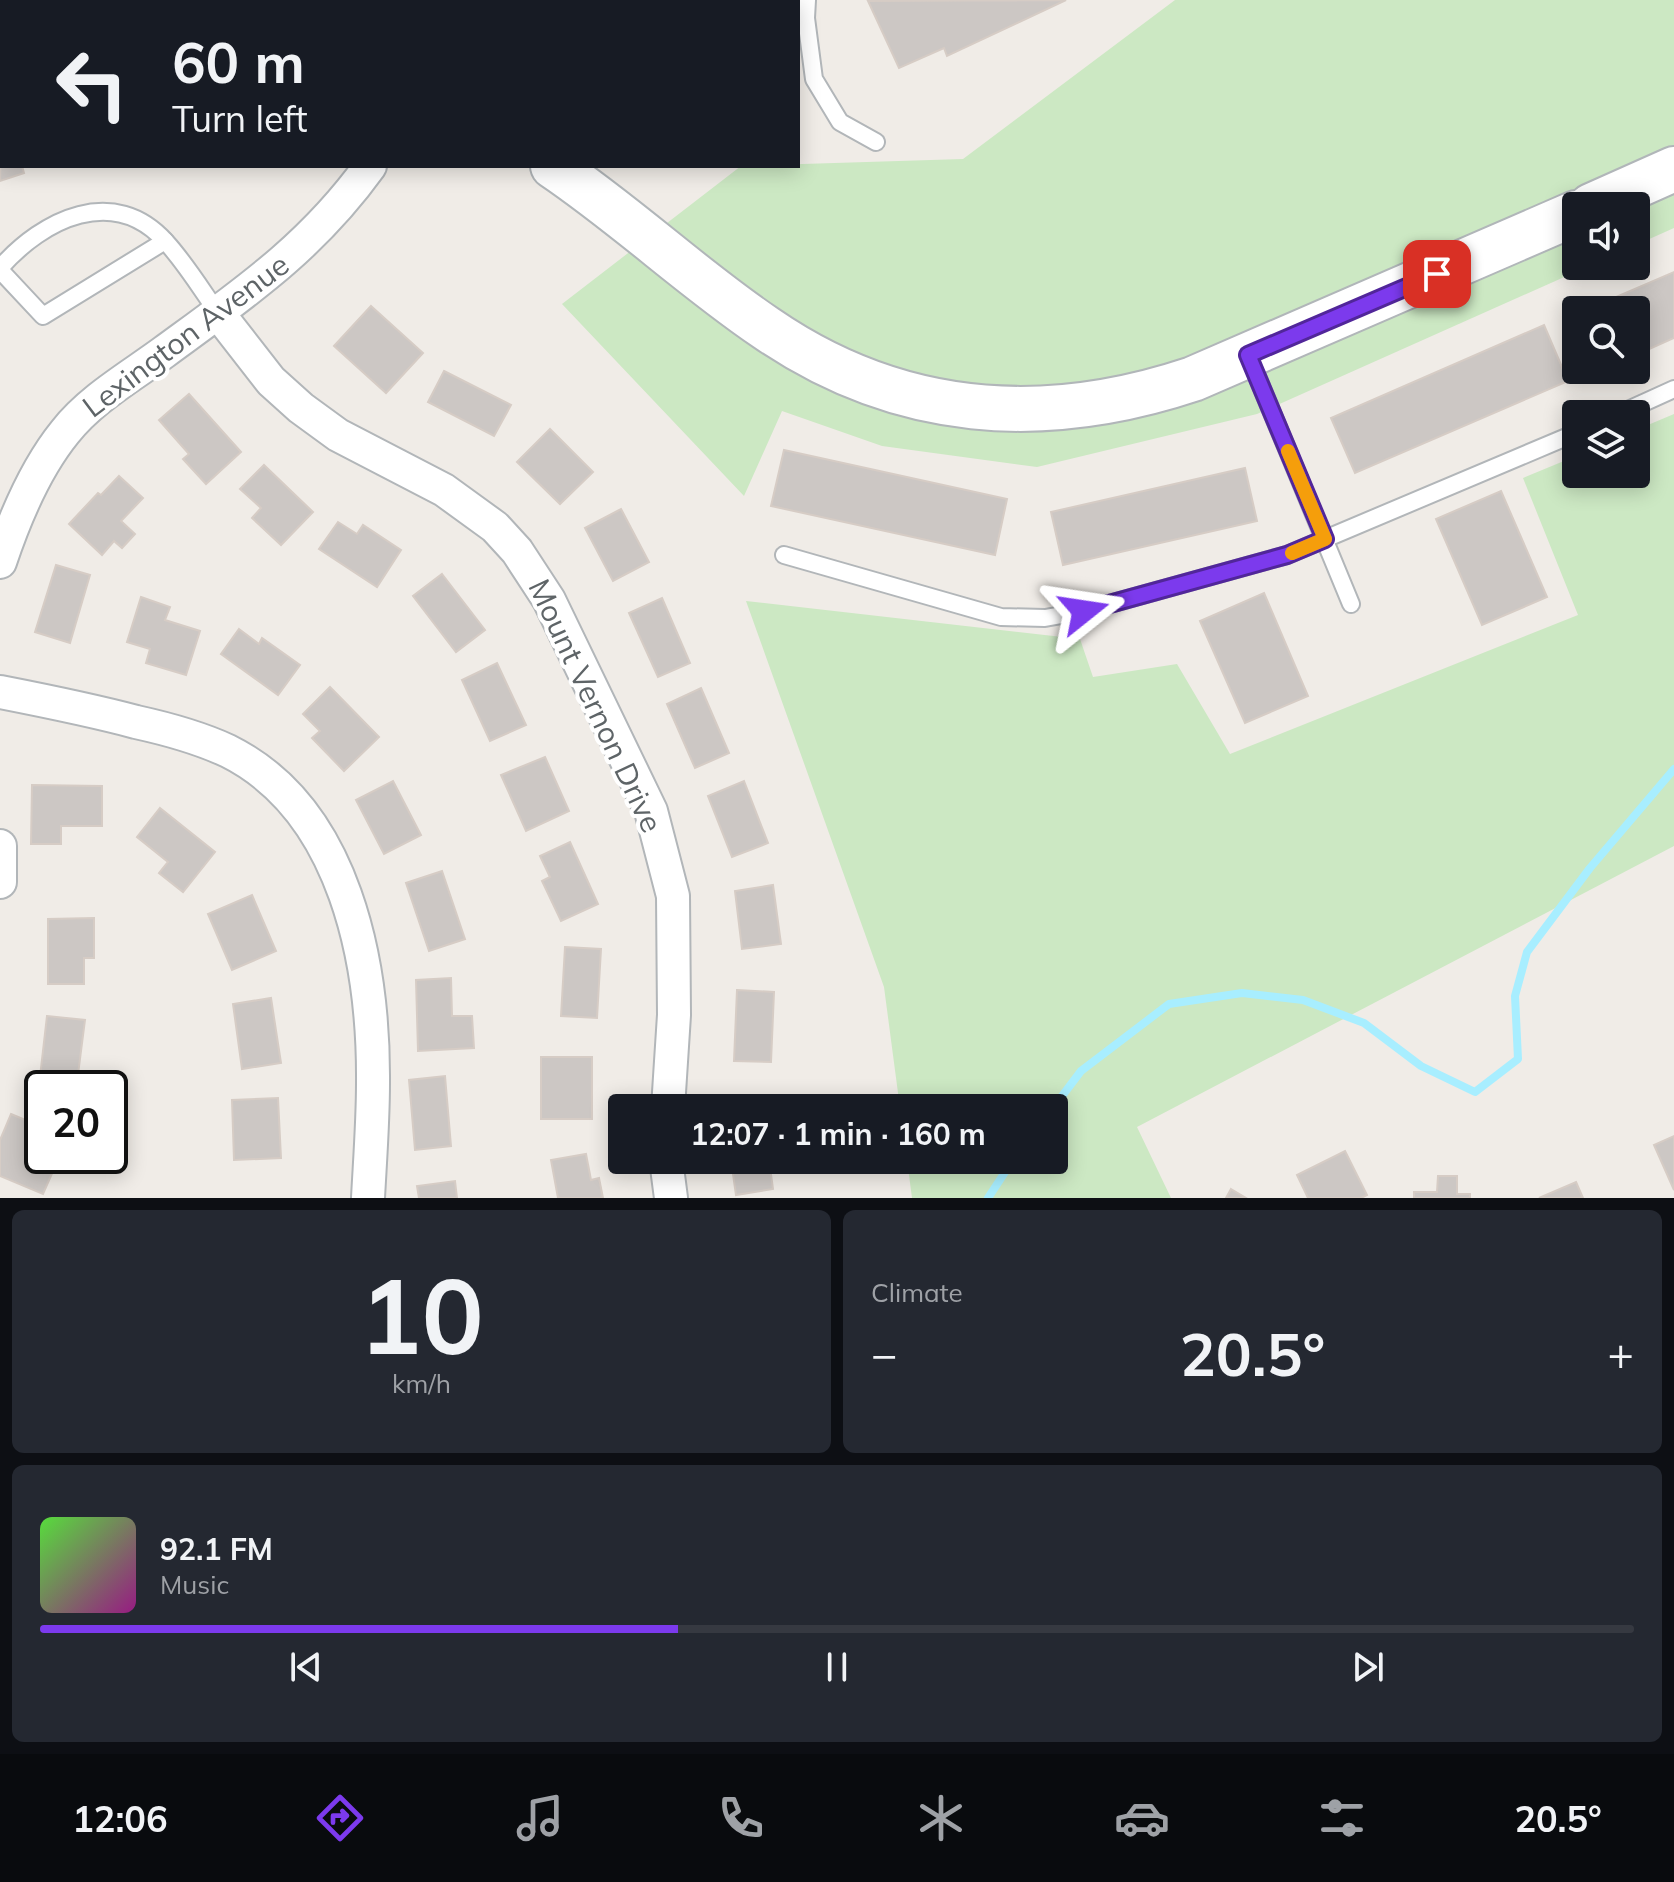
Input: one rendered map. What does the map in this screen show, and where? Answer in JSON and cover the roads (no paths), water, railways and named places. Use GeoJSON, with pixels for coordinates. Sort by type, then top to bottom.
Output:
{"type":"FeatureCollection","features":[{"type":"Feature","properties":{"kind":"street","name":"Lexington Avenue"},"geometry":{"type":"LineString","coordinates":[[0,562],[41,465],[65,431],[95,401],[218,313],[296,251],[334,212],[368,168]]}},
{"type":"Feature","properties":{"kind":"street"},"geometry":{"type":"LineString","coordinates":[[556,168],[791,345],[851,375],[921,399],[1000,410],[1098,404],[1149,393],[1248,355],[1562,219]]}},
{"type":"Feature","properties":{"kind":"street"},"geometry":{"type":"LineString","coordinates":[[1622,192],[1674,169]]}},
{"type":"Feature","properties":{"kind":"street","name":"Mount Vernon Drive"},"geometry":{"type":"LineString","coordinates":[[218,313],[271,381],[301,408],[338,435],[444,490],[495,527],[533,572],[651,811],[673,896],[674,1015],[669,1094]]}},
{"type":"Feature","properties":{"kind":"street"},"geometry":{"type":"LineString","coordinates":[[0,692],[192,735],[230,752],[286,795],[321,839],[340,876],[361,957],[368,999],[373,1083],[368,1198]]}},
{"type":"Feature","properties":{"kind":"street"},"geometry":{"type":"LineString","coordinates":[[0,846],[0,882]]}},
{"type":"Feature","properties":{"kind":"street"},"geometry":{"type":"LineString","coordinates":[[668,1174],[671,1198]]}},
{"type":"Feature","properties":{"kind":"lane"},"geometry":{"type":"LineString","coordinates":[[807,0],[806,18],[814,79],[840,122],[876,142]]}},
{"type":"Feature","properties":{"kind":"lane"},"geometry":{"type":"LineString","coordinates":[[165,241],[43,316],[0,269],[14,252],[55,223],[81,214],[113,211],[131,216],[165,241],[218,313]]}},
{"type":"Feature","properties":{"kind":"lane"},"geometry":{"type":"LineString","coordinates":[[1248,355],[1351,604]]}},
{"type":"Feature","properties":{"kind":"lane"},"geometry":{"type":"LineString","coordinates":[[1650,400],[1674,389]]}},
{"type":"Feature","properties":{"kind":"lane"},"geometry":{"type":"LineString","coordinates":[[784,555],[1001,617],[1045,618],[1084,611],[1287,555],[1562,439]]}},
{"type":"Feature","properties":{"kind":"waterway"},"geometry":{"type":"LineString","coordinates":[[1064,1094],[1081,1071],[1169,1004],[1242,993],[1303,1000],[1364,1023],[1421,1066],[1475,1092],[1518,1059],[1515,996],[1527,952],[1590,868],[1674,769]]}},
{"type":"Feature","properties":{"kind":"waterway"},"geometry":{"type":"LineString","coordinates":[[988,1198],[1004,1174]]}}]}
